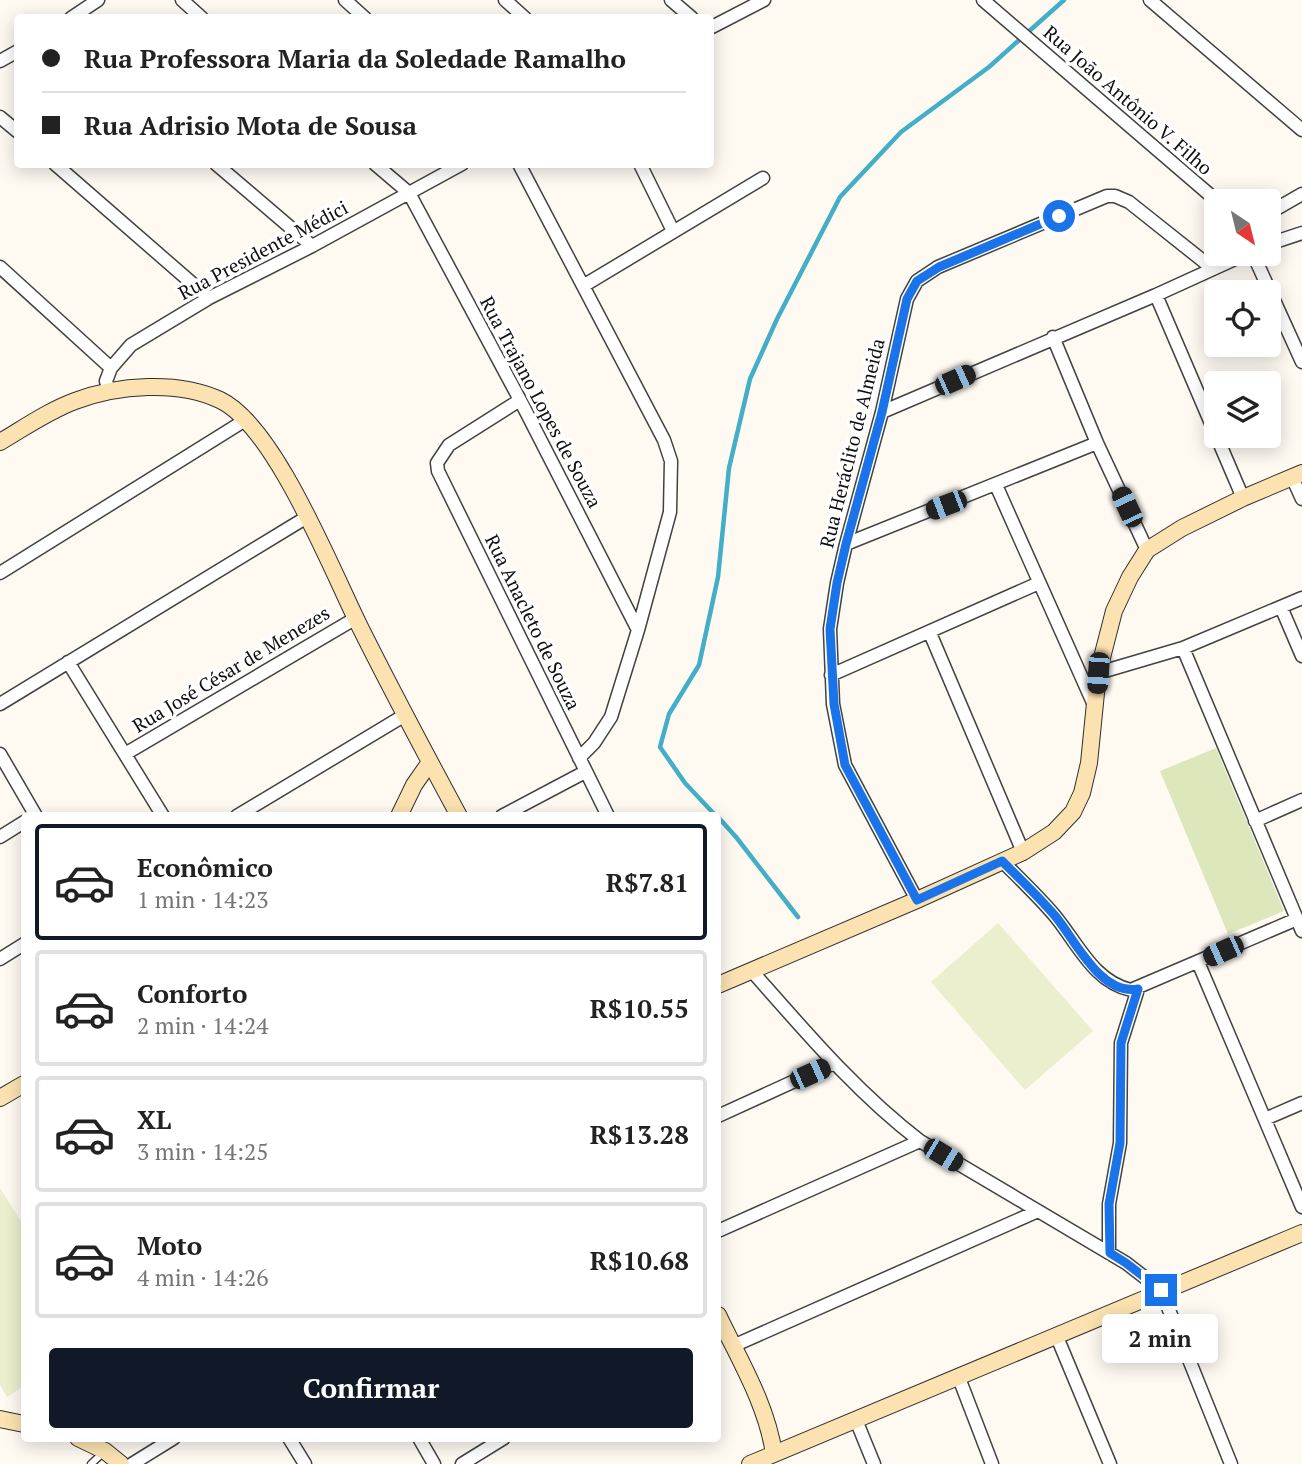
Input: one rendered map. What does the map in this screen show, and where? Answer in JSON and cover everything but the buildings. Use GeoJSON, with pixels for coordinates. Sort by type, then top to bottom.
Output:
{"type":"FeatureCollection","features":[{"type":"Feature","properties":{"kind":"street"},"geometry":{"type":"LineString","coordinates":[[77,14],[98,0]]}},
{"type":"Feature","properties":{"kind":"street"},"geometry":{"type":"LineString","coordinates":[[181,0],[197,14]]}},
{"type":"Feature","properties":{"kind":"street"},"geometry":{"type":"LineString","coordinates":[[345,0],[361,14]]}},
{"type":"Feature","properties":{"kind":"street"},"geometry":{"type":"LineString","coordinates":[[505,0],[521,14]]}},
{"type":"Feature","properties":{"kind":"street"},"geometry":{"type":"LineString","coordinates":[[671,0],[687,14]]}},
{"type":"Feature","properties":{"kind":"street"},"geometry":{"type":"LineString","coordinates":[[714,26],[764,0]]}},
{"type":"Feature","properties":{"kind":"street","name":"Rua João Antônio V. Filho"},"geometry":{"type":"LineString","coordinates":[[983,0],[1204,190]]}},
{"type":"Feature","properties":{"kind":"street"},"geometry":{"type":"LineString","coordinates":[[1150,0],[1302,130]]}},
{"type":"Feature","properties":{"kind":"street"},"geometry":{"type":"LineString","coordinates":[[0,117],[14,129]]}},
{"type":"Feature","properties":{"kind":"street"},"geometry":{"type":"LineString","coordinates":[[60,168],[209,298]]}},
{"type":"Feature","properties":{"kind":"street"},"geometry":{"type":"LineString","coordinates":[[221,168],[312,246]]}},
{"type":"Feature","properties":{"kind":"street"},"geometry":{"type":"LineString","coordinates":[[380,168],[409,193]]}},
{"type":"Feature","properties":{"kind":"street","name":"Rua Presidente Médici"},"geometry":{"type":"LineString","coordinates":[[111,368],[131,345],[209,298],[312,246],[455,168]]}},
{"type":"Feature","properties":{"kind":"street"},"geometry":{"type":"LineString","coordinates":[[521,168],[664,440],[671,461],[670,512],[638,630],[611,717],[594,743],[579,758]]}},
{"type":"Feature","properties":{"kind":"street"},"geometry":{"type":"LineString","coordinates":[[642,168],[673,231]]}},
{"type":"Feature","properties":{"kind":"street"},"geometry":{"type":"LineString","coordinates":[[583,286],[762,178]]}},
{"type":"Feature","properties":{"kind":"street","name":"Rua Trajano Lopes de Souza"},"geometry":{"type":"LineString","coordinates":[[409,193],[520,400],[638,630]]}},
{"type":"Feature","properties":{"kind":"street"},"geometry":{"type":"LineString","coordinates":[[1281,206],[1302,194]]}},
{"type":"Feature","properties":{"kind":"street","name":"Rua Heráclito de Almeida"},"geometry":{"type":"LineString","coordinates":[[917,900],[845,765],[831,675],[830,629],[846,544],[882,412],[911,289],[926,274],[1107,196],[1115,195],[1129,202],[1212,268]]}},
{"type":"Feature","properties":{"kind":"street"},"geometry":{"type":"LineString","coordinates":[[1281,240],[1302,233]]}},
{"type":"Feature","properties":{"kind":"street"},"geometry":{"type":"LineString","coordinates":[[882,412],[1156,295],[1217,266]]}},
{"type":"Feature","properties":{"kind":"street"},"geometry":{"type":"LineString","coordinates":[[1258,266],[1302,362]]}},
{"type":"Feature","properties":{"kind":"street"},"geometry":{"type":"LineString","coordinates":[[0,267],[111,368],[106,382],[108,391]]}},
{"type":"Feature","properties":{"kind":"street"},"geometry":{"type":"LineString","coordinates":[[1156,295],[1243,498]]}},
{"type":"Feature","properties":{"kind":"street"},"geometry":{"type":"LineString","coordinates":[[1053,337],[1097,443],[1147,550]]}},
{"type":"Feature","properties":{"kind":"street"},"geometry":{"type":"LineString","coordinates":[[0,442],[73,402],[108,391],[160,388],[198,393],[222,401],[247,419],[267,444],[307,517],[405,715],[457,812]]}},
{"type":"Feature","properties":{"kind":"street","name":"Rua Anacleto de Souza"},"geometry":{"type":"LineString","coordinates":[[520,400],[449,445],[437,463],[440,478],[606,812]]}},
{"type":"Feature","properties":{"kind":"street"},"geometry":{"type":"LineString","coordinates":[[0,573],[247,419]]}},
{"type":"Feature","properties":{"kind":"street"},"geometry":{"type":"LineString","coordinates":[[846,544],[1097,443]]}},
{"type":"Feature","properties":{"kind":"street"},"geometry":{"type":"LineString","coordinates":[[721,984],[1023,852],[1054,832],[1073,812],[1084,783],[1096,708],[1098,673],[1114,611],[1147,550],[1182,528],[1297,475],[1302,499]]}},
{"type":"Feature","properties":{"kind":"street"},"geometry":{"type":"LineString","coordinates":[[996,485],[1096,708]]}},
{"type":"Feature","properties":{"kind":"street"},"geometry":{"type":"LineString","coordinates":[[0,704],[307,517]]}},
{"type":"Feature","properties":{"kind":"street"},"geometry":{"type":"LineString","coordinates":[[831,675],[930,634],[1039,583]]}},
{"type":"Feature","properties":{"kind":"street"},"geometry":{"type":"LineString","coordinates":[[1098,673],[1183,648],[1302,598]]}},
{"type":"Feature","properties":{"kind":"street"},"geometry":{"type":"LineString","coordinates":[[1281,607],[1302,656]]}},
{"type":"Feature","properties":{"kind":"street","name":"Rua José César de Menezes"},"geometry":{"type":"LineString","coordinates":[[125,754],[356,618]]}},
{"type":"Feature","properties":{"kind":"street"},"geometry":{"type":"LineString","coordinates":[[930,634],[1023,852]]}},
{"type":"Feature","properties":{"kind":"street"},"geometry":{"type":"LineString","coordinates":[[1002,861],[1056,918],[1093,968],[1119,988],[1138,989],[1198,962],[1300,925],[1183,648]]}},
{"type":"Feature","properties":{"kind":"street"},"geometry":{"type":"LineString","coordinates":[[68,662],[161,812]]}},
{"type":"Feature","properties":{"kind":"street"},"geometry":{"type":"LineString","coordinates":[[244,812],[405,715]]}},
{"type":"Feature","properties":{"kind":"street"},"geometry":{"type":"LineString","coordinates":[[0,754],[34,812]]}},
{"type":"Feature","properties":{"kind":"street"},"geometry":{"type":"LineString","coordinates":[[401,812],[414,785],[430,762]]}},
{"type":"Feature","properties":{"kind":"street"},"geometry":{"type":"LineString","coordinates":[[510,812],[585,772]]}},
{"type":"Feature","properties":{"kind":"street"},"geometry":{"type":"LineString","coordinates":[[1255,821],[1302,800]]}},
{"type":"Feature","properties":{"kind":"street"},"geometry":{"type":"LineString","coordinates":[[0,836],[21,824]]}},
{"type":"Feature","properties":{"kind":"street"},"geometry":{"type":"LineString","coordinates":[[0,959],[21,946]]}},
{"type":"Feature","properties":{"kind":"street"},"geometry":{"type":"LineString","coordinates":[[1198,962],[1302,1207]]}},
{"type":"Feature","properties":{"kind":"street"},"geometry":{"type":"LineString","coordinates":[[751,970],[874,1104],[920,1141],[1110,1253],[1161,1290],[1231,1464]]}},
{"type":"Feature","properties":{"kind":"street"},"geometry":{"type":"LineString","coordinates":[[1110,1253],[1109,1204],[1120,1143],[1121,1043],[1138,989]]}},
{"type":"Feature","properties":{"kind":"street"},"geometry":{"type":"LineString","coordinates":[[721,1115],[834,1063]]}},
{"type":"Feature","properties":{"kind":"street"},"geometry":{"type":"LineString","coordinates":[[0,1098],[21,1086]]}},
{"type":"Feature","properties":{"kind":"street"},"geometry":{"type":"LineString","coordinates":[[1265,1119],[1302,1103]]}},
{"type":"Feature","properties":{"kind":"street"},"geometry":{"type":"LineString","coordinates":[[721,1230],[920,1141]]}},
{"type":"Feature","properties":{"kind":"street"},"geometry":{"type":"LineString","coordinates":[[733,1346],[1038,1211]]}},
{"type":"Feature","properties":{"kind":"street"},"geometry":{"type":"LineString","coordinates":[[752,1464],[1302,1233]]}},
{"type":"Feature","properties":{"kind":"street"},"geometry":{"type":"LineString","coordinates":[[721,1321],[764,1413],[774,1454]]}},
{"type":"Feature","properties":{"kind":"street"},"geometry":{"type":"LineString","coordinates":[[1057,1336],[1110,1464]]}},
{"type":"Feature","properties":{"kind":"street"},"geometry":{"type":"LineString","coordinates":[[959,1378],[992,1464]]}},
{"type":"Feature","properties":{"kind":"street"},"geometry":{"type":"LineString","coordinates":[[0,1419],[21,1423]]}},
{"type":"Feature","properties":{"kind":"street"},"geometry":{"type":"LineString","coordinates":[[856,1420],[874,1464]]}},
{"type":"Feature","properties":{"kind":"street"},"geometry":{"type":"LineString","coordinates":[[86,1442],[105,1451],[121,1464]]}},
{"type":"Feature","properties":{"kind":"street"},"geometry":{"type":"LineString","coordinates":[[132,1464],[168,1442]]}},
{"type":"Feature","properties":{"kind":"street"},"geometry":{"type":"LineString","coordinates":[[291,1442],[305,1464]]}},
{"type":"Feature","properties":{"kind":"street"},"geometry":{"type":"LineString","coordinates":[[421,1442],[434,1464]]}},
{"type":"Feature","properties":{"kind":"street"},"geometry":{"type":"LineString","coordinates":[[462,1464],[498,1442]]}},
{"type":"Feature","properties":{"kind":"lane"},"geometry":{"type":"LineString","coordinates":[[91,1464],[105,1451]]}},
{"type":"Feature","properties":{"kind":"green space"},"geometry":{"type":"Polygon","coordinates":[[[1216,748],[1284,911],[1228,934],[1160,771],[1216,748]]]}},
{"type":"Feature","properties":{"kind":"green space"},"geometry":{"type":"Polygon","coordinates":[[[998,923],[1093,1031],[1025,1090],[931,982],[998,923]]]}},
{"type":"Feature","properties":{"kind":"green space"},"geometry":{"type":"Polygon","coordinates":[[[0,1188],[21,1221],[21,1388],[7,1397],[0,1385],[0,1188]]]}},
{"type":"Feature","properties":{"kind":"waterway"},"geometry":{"type":"LineString","coordinates":[[712,812],[685,783],[660,747],[669,714],[699,665],[718,577],[729,468],[750,379],[777,319],[840,197],[901,132],[989,67],[1064,0]]}},
{"type":"Feature","properties":{"kind":"waterway"},"geometry":{"type":"LineString","coordinates":[[721,820],[798,917]]}},
{"type":"Feature","properties":{"kind":"route"},"geometry":{"type":"LineString","coordinates":[[1059,216],[939,267],[917,281],[911,289],[837,583],[830,629],[831,675],[845,765],[917,900],[1002,861],[1039,898],[1093,968],[1119,988],[1138,989],[1121,1043],[1120,1143],[1109,1204],[1110,1253],[1161,1290]]}}]}
